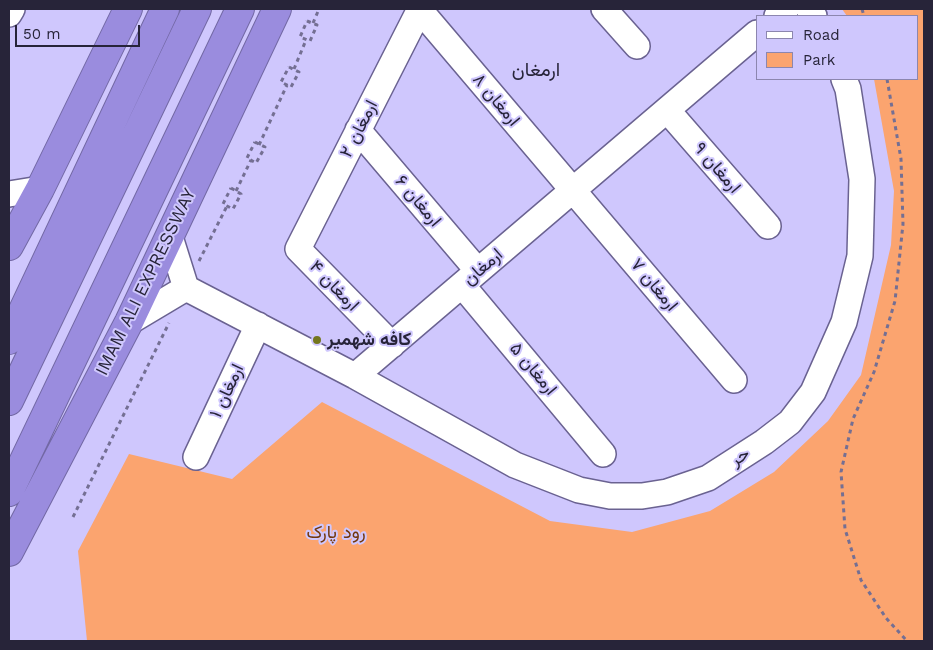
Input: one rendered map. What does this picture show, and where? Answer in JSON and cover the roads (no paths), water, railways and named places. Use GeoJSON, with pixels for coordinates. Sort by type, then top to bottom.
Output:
{"type":"FeatureCollection","features":[{"type":"Feature","properties":{"kind":"highway"},"geometry":{"type":"LineString","coordinates":[[9,246],[40,189],[128,9]]}},
{"type":"Feature","properties":{"kind":"highway"},"geometry":{"type":"LineString","coordinates":[[9,340],[165,9]]}},
{"type":"Feature","properties":{"kind":"highway"},"geometry":{"type":"LineString","coordinates":[[9,402],[197,9]]}},
{"type":"Feature","properties":{"kind":"highway"},"geometry":{"type":"LineString","coordinates":[[9,492],[240,9]]}},
{"type":"Feature","properties":{"kind":"highway","name":"IMAM ALI EXPRESSWAY"},"geometry":{"type":"LineString","coordinates":[[9,552],[129,322],[277,9]]}},
{"type":"Feature","properties":{"kind":"street"},"geometry":{"type":"LineString","coordinates":[[9,14],[12,9]]}},
{"type":"Feature","properties":{"kind":"street","name":"ارمغان ۲"},"geometry":{"type":"LineString","coordinates":[[298,249],[419,9]]}},
{"type":"Feature","properties":{"kind":"street","name":"ارمغان ۸"},"geometry":{"type":"LineString","coordinates":[[419,9],[573,190]]}},
{"type":"Feature","properties":{"kind":"street"},"geometry":{"type":"LineString","coordinates":[[604,9],[637,46]]}},
{"type":"Feature","properties":{"kind":"street","name":"ارمغان"},"geometry":{"type":"LineString","coordinates":[[355,376],[756,35]]}},
{"type":"Feature","properties":{"kind":"street","name":"حر"},"geometry":{"type":"LineString","coordinates":[[355,376],[515,465],[579,490],[610,496],[642,496],[667,492],[708,478],[764,442],[790,422],[813,392],[844,322],[860,256],[862,179],[848,89],[844,80]]}},
{"type":"Feature","properties":{"kind":"street","name":"ارمغان ۹"},"geometry":{"type":"LineString","coordinates":[[667,110],[768,226]]}},
{"type":"Feature","properties":{"kind":"street","name":"ارمغان ۶"},"geometry":{"type":"LineString","coordinates":[[358,130],[470,278]]}},
{"type":"Feature","properties":{"kind":"street"},"geometry":{"type":"LineString","coordinates":[[9,194],[40,189]]}},
{"type":"Feature","properties":{"kind":"street","name":"ارمغان ۷"},"geometry":{"type":"LineString","coordinates":[[573,190],[734,380]]}},
{"type":"Feature","properties":{"kind":"street"},"geometry":{"type":"LineString","coordinates":[[170,237],[186,288],[355,376]]}},
{"type":"Feature","properties":{"kind":"street","name":"ارمغان ۴"},"geometry":{"type":"LineString","coordinates":[[298,249],[392,345]]}},
{"type":"Feature","properties":{"kind":"street","name":"ارمغان ۵"},"geometry":{"type":"LineString","coordinates":[[470,278],[603,454]]}},
{"type":"Feature","properties":{"kind":"street"},"geometry":{"type":"LineString","coordinates":[[129,322],[186,288]]}},
{"type":"Feature","properties":{"kind":"street","name":"ارمغان ۱"},"geometry":{"type":"LineString","coordinates":[[196,457],[258,325]]}},
{"type":"Feature","properties":{"kind":"place","name":"كافه شهمير"},"geometry":{"type":"Point","coordinates":[317,340]}},
{"type":"Feature","properties":{"kind":"district","name":"ارمغان"},"geometry":{"type":"Point","coordinates":[536,70]}},
{"type":"Feature","properties":{"kind":"park label","name":"رود پارک"},"geometry":{"type":"Point","coordinates":[336,533]}}]}
